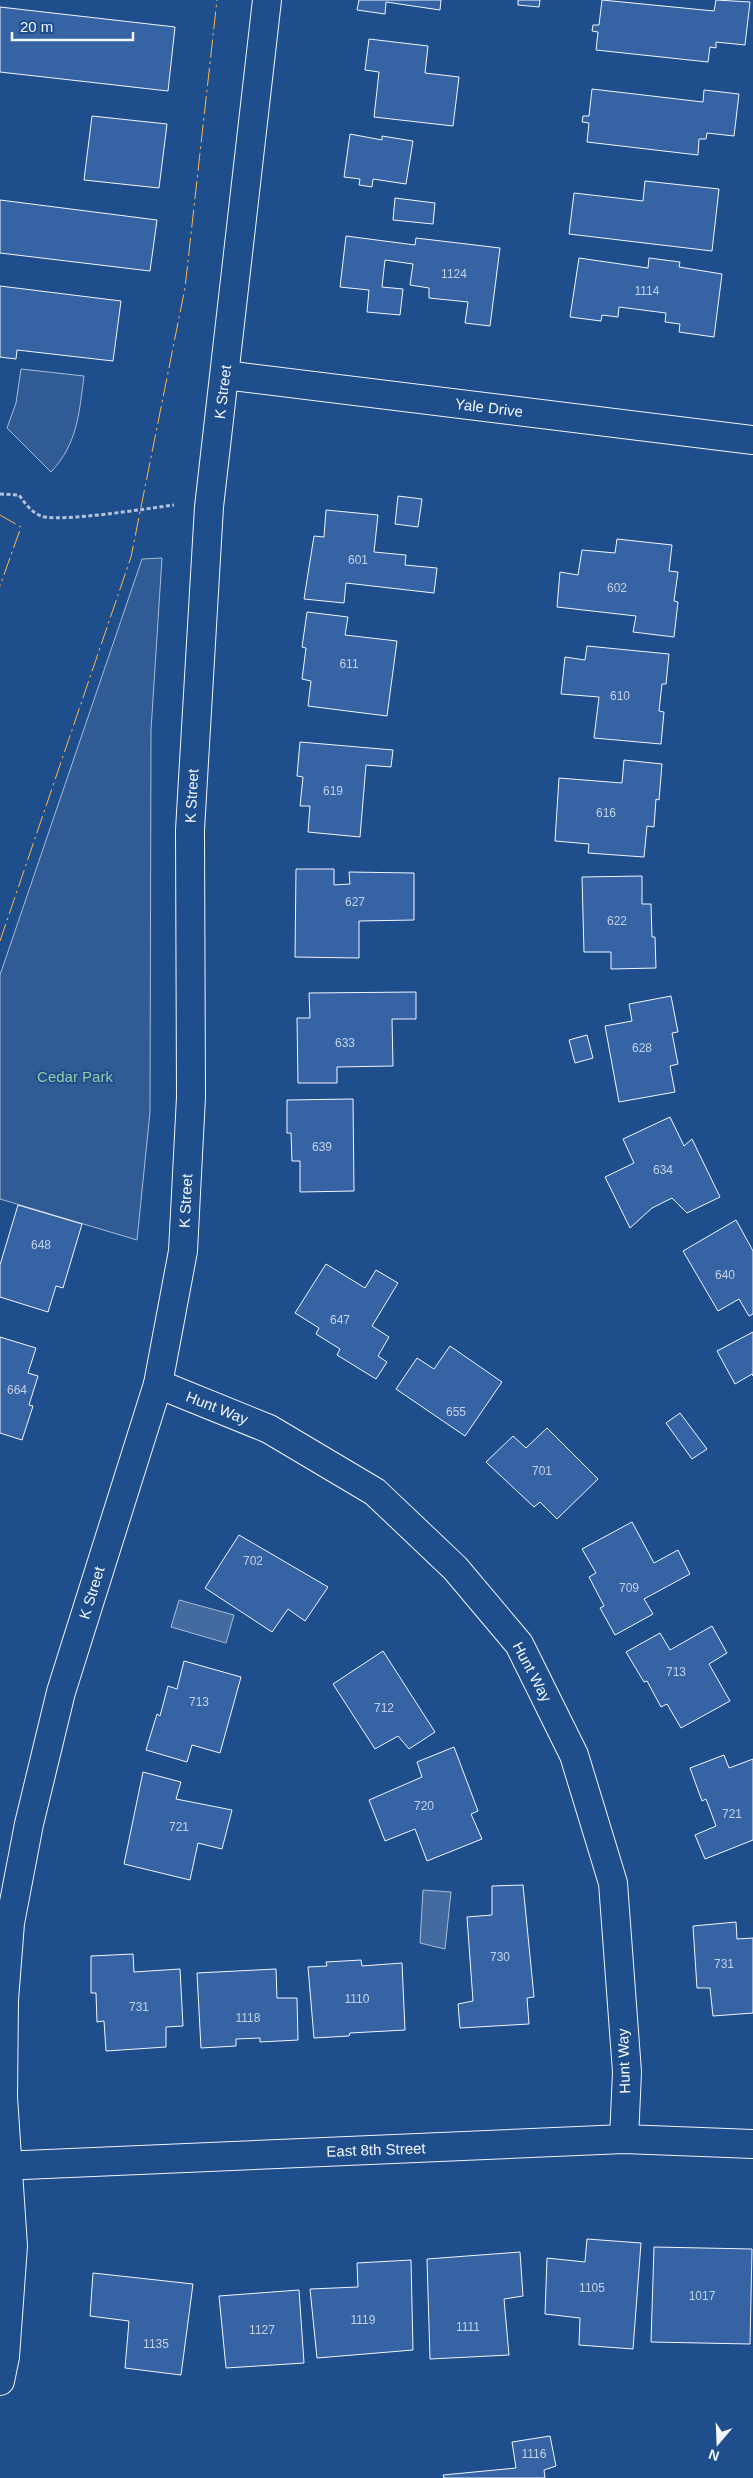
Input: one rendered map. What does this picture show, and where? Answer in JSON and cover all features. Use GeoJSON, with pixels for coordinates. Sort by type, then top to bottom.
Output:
{"type":"FeatureCollection","features":[{"type":"Feature","properties":{"kind":"street","name":"K Street"},"geometry":{"type":"LineString","coordinates":[[0,2381],[5,2357],[13,2246],[4,2165],[3,2097],[4,2000],[10,1922],[29,1824],[61,1692],[158,1384],[184,1250],[191,1097],[190,830],[209,507],[267,0]]}},
{"type":"Feature","properties":{"kind":"street","name":"Yale Drive"},"geometry":{"type":"LineString","coordinates":[[225,375],[753,440]]}},
{"type":"Feature","properties":{"kind":"street","name":"Hunt Way"},"geometry":{"type":"LineString","coordinates":[[158,1384],[269,1429],[376,1492],[455,1568],[519,1644],[574,1755],[613,1883],[627,2072],[624,2139]]}},
{"type":"Feature","properties":{"kind":"street","name":"East 8th Street"},"geometry":{"type":"LineString","coordinates":[[4,2165],[624,2139],[753,2144]]}},
{"type":"Feature","properties":{"kind":"path"},"geometry":{"type":"LineString","coordinates":[[0,494],[19,495],[30,510],[43,517],[62,518],[174,505],[209,507]]}},
{"type":"Feature","properties":{"kind":"green space"},"geometry":{"type":"Polygon","coordinates":[[[21,369],[84,376],[76,427],[72,439],[60,461],[51,472],[7,428],[16,403],[21,369]]]}},
{"type":"Feature","properties":{"kind":"green space","name":"Cedar Park"},"geometry":{"type":"Polygon","coordinates":[[[162,558],[151,730],[150,1112],[137,1240],[0,1199],[0,975],[142,559],[162,558]]]}},
{"type":"Feature","properties":{"kind":"shaded area"},"geometry":{"type":"Polygon","coordinates":[[[179,1600],[234,1615],[226,1643],[171,1627],[179,1600]]]}},
{"type":"Feature","properties":{"kind":"shaded area"},"geometry":{"type":"Polygon","coordinates":[[[423,1890],[451,1892],[445,1949],[420,1943],[423,1890]]]}},
{"type":"Feature","properties":{"kind":"building"},"geometry":{"type":"Polygon","coordinates":[[[359,0],[441,0],[440,10],[386,2],[385,14],[357,10],[359,0]]]}},
{"type":"Feature","properties":{"kind":"building"},"geometry":{"type":"Polygon","coordinates":[[[518,0],[540,0],[539,7],[518,5],[518,0]]]}},
{"type":"Feature","properties":{"kind":"building"},"geometry":{"type":"Polygon","coordinates":[[[602,0],[714,11],[716,0],[750,2],[745,45],[716,42],[716,48],[710,47],[708,62],[596,50],[598,32],[592,31],[593,25],[599,25],[602,0]]]}},
{"type":"Feature","properties":{"kind":"building"},"geometry":{"type":"Polygon","coordinates":[[[0,7],[175,27],[168,91],[0,72],[0,7]]]}},
{"type":"Feature","properties":{"kind":"building"},"geometry":{"type":"Polygon","coordinates":[[[369,39],[428,46],[425,73],[459,77],[453,126],[374,117],[379,72],[365,70],[369,39]]]}},
{"type":"Feature","properties":{"kind":"building"},"geometry":{"type":"Polygon","coordinates":[[[592,89],[703,102],[704,90],[739,94],[734,136],[707,133],[706,139],[699,139],[698,155],[587,142],[589,123],[582,122],[583,116],[589,116],[592,89]]]}},
{"type":"Feature","properties":{"kind":"building"},"geometry":{"type":"Polygon","coordinates":[[[92,116],[167,124],[159,188],[84,180],[92,116]]]}},
{"type":"Feature","properties":{"kind":"building"},"geometry":{"type":"Polygon","coordinates":[[[350,134],[382,140],[382,136],[413,141],[406,184],[373,179],[372,187],[359,185],[360,179],[344,177],[350,134]]]}},
{"type":"Feature","properties":{"kind":"building"},"geometry":{"type":"Polygon","coordinates":[[[645,181],[719,189],[712,251],[569,234],[574,193],[643,201],[645,181]]]}},
{"type":"Feature","properties":{"kind":"building"},"geometry":{"type":"Polygon","coordinates":[[[395,198],[435,203],[433,224],[393,220],[395,198]]]}},
{"type":"Feature","properties":{"kind":"building"},"geometry":{"type":"Polygon","coordinates":[[[0,200],[157,220],[150,271],[0,253],[0,200]]]}},
{"type":"Feature","properties":{"kind":"building"},"geometry":{"type":"Polygon","coordinates":[[[346,236],[415,245],[416,238],[500,248],[490,326],[465,323],[468,302],[429,298],[429,288],[410,285],[413,264],[385,260],[382,287],[403,289],[400,315],[367,312],[369,290],[340,287],[346,236]]]}},
{"type":"Feature","properties":{"kind":"building"},"geometry":{"type":"Polygon","coordinates":[[[579,258],[648,268],[649,258],[680,262],[679,267],[722,274],[714,337],[679,332],[680,324],[665,322],[666,313],[619,307],[618,317],[602,315],[601,321],[570,317],[579,258]]]}},
{"type":"Feature","properties":{"kind":"building"},"geometry":{"type":"Polygon","coordinates":[[[0,286],[121,301],[113,361],[17,350],[16,359],[0,357],[0,286]]]}},
{"type":"Feature","properties":{"kind":"building"},"geometry":{"type":"Polygon","coordinates":[[[398,496],[422,499],[418,527],[395,524],[398,496]]]}},
{"type":"Feature","properties":{"kind":"building"},"geometry":{"type":"Polygon","coordinates":[[[326,510],[378,515],[374,552],[406,555],[405,565],[437,568],[434,593],[346,583],[344,603],[304,599],[314,536],[324,537],[326,510]]]}},
{"type":"Feature","properties":{"kind":"building"},"geometry":{"type":"Polygon","coordinates":[[[617,539],[672,545],[669,571],[678,572],[674,601],[678,602],[674,637],[633,632],[636,616],[557,607],[560,572],[578,575],[582,550],[615,553],[617,539]]]}},
{"type":"Feature","properties":{"kind":"building"},"geometry":{"type":"Polygon","coordinates":[[[307,612],[348,617],[345,635],[397,641],[387,716],[308,706],[311,681],[302,679],[306,648],[302,647],[307,612]]]}},
{"type":"Feature","properties":{"kind":"building"},"geometry":{"type":"Polygon","coordinates":[[[587,646],[669,654],[666,684],[662,684],[659,711],[664,712],[661,744],[594,738],[599,697],[561,694],[565,657],[585,660],[587,646]]]}},
{"type":"Feature","properties":{"kind":"building"},"geometry":{"type":"Polygon","coordinates":[[[300,742],[393,750],[391,767],[366,765],[360,837],[308,832],[310,806],[300,806],[303,777],[297,776],[300,742]]]}},
{"type":"Feature","properties":{"kind":"building"},"geometry":{"type":"Polygon","coordinates":[[[624,760],[662,764],[659,800],[656,799],[654,827],[647,826],[644,857],[588,853],[589,844],[555,841],[559,778],[622,783],[624,760]]]}},
{"type":"Feature","properties":{"kind":"building"},"geometry":{"type":"Polygon","coordinates":[[[296,869],[334,869],[334,885],[350,884],[349,872],[414,873],[414,920],[359,921],[359,958],[295,957],[296,869]]]}},
{"type":"Feature","properties":{"kind":"building"},"geometry":{"type":"Polygon","coordinates":[[[642,876],[642,904],[651,904],[652,937],[655,937],[656,968],[611,969],[611,952],[584,952],[582,877],[642,876]]]}},
{"type":"Feature","properties":{"kind":"building"},"geometry":{"type":"Polygon","coordinates":[[[416,992],[416,1019],[392,1019],[393,1066],[337,1067],[337,1083],[298,1083],[297,1018],[310,1018],[309,993],[416,992]]]}},
{"type":"Feature","properties":{"kind":"building"},"geometry":{"type":"Polygon","coordinates":[[[671,996],[678,1032],[672,1033],[678,1064],[670,1066],[675,1092],[619,1102],[605,1026],[632,1021],[629,1004],[671,996]]]}},
{"type":"Feature","properties":{"kind":"building"},"geometry":{"type":"Polygon","coordinates":[[[587,1035],[593,1058],[575,1063],[569,1040],[587,1035]]]}},
{"type":"Feature","properties":{"kind":"building"},"geometry":{"type":"Polygon","coordinates":[[[353,1099],[354,1191],[300,1192],[300,1161],[292,1161],[291,1133],[287,1133],[287,1100],[353,1099]]]}},
{"type":"Feature","properties":{"kind":"building"},"geometry":{"type":"Polygon","coordinates":[[[670,1117],[684,1146],[692,1139],[720,1197],[687,1213],[672,1198],[652,1208],[630,1228],[605,1177],[634,1163],[623,1139],[670,1117]]]}},
{"type":"Feature","properties":{"kind":"building"},"geometry":{"type":"Polygon","coordinates":[[[18,1205],[82,1224],[63,1288],[56,1286],[48,1312],[0,1297],[0,1265],[18,1205]]]}},
{"type":"Feature","properties":{"kind":"building"},"geometry":{"type":"Polygon","coordinates":[[[736,1220],[753,1251],[753,1314],[749,1316],[739,1299],[718,1311],[683,1251],[736,1220]]]}},
{"type":"Feature","properties":{"kind":"building"},"geometry":{"type":"Polygon","coordinates":[[[326,1264],[365,1288],[376,1270],[398,1283],[372,1326],[389,1337],[378,1356],[387,1362],[376,1379],[337,1355],[340,1349],[316,1334],[319,1328],[295,1313],[326,1264]]]}},
{"type":"Feature","properties":{"kind":"building"},"geometry":{"type":"Polygon","coordinates":[[[753,1332],[753,1376],[752,1374],[735,1384],[717,1351],[753,1332]]]}},
{"type":"Feature","properties":{"kind":"building"},"geometry":{"type":"Polygon","coordinates":[[[0,1337],[36,1348],[28,1373],[38,1376],[29,1405],[33,1406],[22,1440],[0,1433],[0,1337]]]}},
{"type":"Feature","properties":{"kind":"building"},"geometry":{"type":"Polygon","coordinates":[[[450,1346],[502,1382],[465,1436],[396,1389],[417,1358],[434,1369],[450,1346]]]}},
{"type":"Feature","properties":{"kind":"building"},"geometry":{"type":"Polygon","coordinates":[[[680,1413],[707,1449],[692,1459],[666,1423],[680,1413]]]}},
{"type":"Feature","properties":{"kind":"building"},"geometry":{"type":"Polygon","coordinates":[[[547,1428],[598,1479],[557,1519],[540,1502],[534,1507],[486,1462],[513,1436],[526,1448],[547,1428]]]}},
{"type":"Feature","properties":{"kind":"building"},"geometry":{"type":"Polygon","coordinates":[[[632,1522],[654,1563],[678,1550],[690,1574],[644,1599],[653,1614],[615,1635],[600,1608],[604,1606],[589,1577],[596,1573],[582,1549],[632,1522]]]}},
{"type":"Feature","properties":{"kind":"building"},"geometry":{"type":"Polygon","coordinates":[[[239,1535],[328,1587],[305,1621],[288,1609],[272,1632],[205,1588],[239,1535]]]}},
{"type":"Feature","properties":{"kind":"building"},"geometry":{"type":"Polygon","coordinates":[[[712,1626],[727,1653],[709,1664],[730,1701],[681,1728],[667,1704],[661,1707],[647,1681],[644,1682],[626,1652],[660,1633],[670,1650],[712,1626]]]}},
{"type":"Feature","properties":{"kind":"building"},"geometry":{"type":"Polygon","coordinates":[[[383,1651],[435,1732],[409,1749],[398,1736],[375,1749],[333,1684],[383,1651]]]}},
{"type":"Feature","properties":{"kind":"building"},"geometry":{"type":"Polygon","coordinates":[[[184,1661],[241,1677],[220,1753],[192,1745],[187,1762],[146,1750],[157,1714],[160,1716],[168,1686],[177,1689],[184,1661]]]}},
{"type":"Feature","properties":{"kind":"building"},"geometry":{"type":"Polygon","coordinates":[[[454,1747],[478,1811],[471,1814],[482,1839],[427,1861],[415,1829],[385,1841],[369,1800],[422,1777],[417,1762],[454,1747]]]}},
{"type":"Feature","properties":{"kind":"building"},"geometry":{"type":"Polygon","coordinates":[[[724,1755],[729,1768],[753,1759],[753,1840],[705,1859],[695,1835],[716,1826],[706,1799],[702,1801],[690,1768],[724,1755]]]}},
{"type":"Feature","properties":{"kind":"building"},"geometry":{"type":"Polygon","coordinates":[[[143,1772],[181,1782],[176,1799],[232,1810],[222,1849],[198,1843],[190,1880],[124,1864],[143,1772]]]}},
{"type":"Feature","properties":{"kind":"building"},"geometry":{"type":"Polygon","coordinates":[[[523,1885],[534,1997],[527,1998],[529,2024],[460,2028],[458,2004],[473,2001],[467,1917],[492,1915],[492,1886],[523,1885]]]}},
{"type":"Feature","properties":{"kind":"building"},"geometry":{"type":"Polygon","coordinates":[[[736,1922],[737,1939],[753,1938],[753,2013],[713,2016],[710,1988],[697,1988],[693,1926],[736,1922]]]}},
{"type":"Feature","properties":{"kind":"building"},"geometry":{"type":"Polygon","coordinates":[[[133,1954],[134,1972],[180,1969],[183,2026],[166,2027],[166,2047],[106,2051],[104,2021],[97,2022],[96,1993],[91,1993],[91,1956],[133,1954]]]}},
{"type":"Feature","properties":{"kind":"building"},"geometry":{"type":"Polygon","coordinates":[[[361,1960],[362,1966],[402,1963],[405,2030],[350,2033],[349,2036],[314,2038],[308,1967],[327,1966],[326,1962],[361,1960]]]}},
{"type":"Feature","properties":{"kind":"building"},"geometry":{"type":"Polygon","coordinates":[[[276,1969],[277,1998],[297,1998],[298,2040],[260,2042],[260,2038],[236,2039],[236,2046],[201,2048],[197,1973],[276,1969]]]}},
{"type":"Feature","properties":{"kind":"building"},"geometry":{"type":"Polygon","coordinates":[[[587,2239],[641,2243],[633,2349],[579,2345],[580,2318],[545,2314],[547,2258],[585,2262],[587,2239]]]}},
{"type":"Feature","properties":{"kind":"building"},"geometry":{"type":"Polygon","coordinates":[[[654,2247],[752,2249],[750,2344],[651,2342],[654,2247]]]}},
{"type":"Feature","properties":{"kind":"building"},"geometry":{"type":"Polygon","coordinates":[[[520,2252],[523,2296],[504,2299],[509,2355],[430,2359],[427,2259],[520,2252]]]}},
{"type":"Feature","properties":{"kind":"building"},"geometry":{"type":"Polygon","coordinates":[[[411,2260],[413,2350],[317,2358],[310,2289],[358,2287],[357,2263],[411,2260]]]}},
{"type":"Feature","properties":{"kind":"building"},"geometry":{"type":"Polygon","coordinates":[[[93,2273],[193,2284],[181,2375],[125,2368],[129,2321],[90,2316],[93,2273]]]}},
{"type":"Feature","properties":{"kind":"building"},"geometry":{"type":"Polygon","coordinates":[[[299,2290],[304,2363],[226,2368],[219,2296],[299,2290]]]}},
{"type":"Feature","properties":{"kind":"building"},"geometry":{"type":"Polygon","coordinates":[[[550,2436],[556,2466],[544,2470],[545,2478],[444,2478],[443,2475],[516,2468],[512,2442],[550,2436]]]}},
{"type":"Feature","properties":{"kind":"power"},"geometry":{"type":"LineString","coordinates":[[0,941],[131,557],[185,288],[217,0]]}},
{"type":"Feature","properties":{"kind":"power"},"geometry":{"type":"LineString","coordinates":[[0,515],[21,527],[0,586]]}}]}
